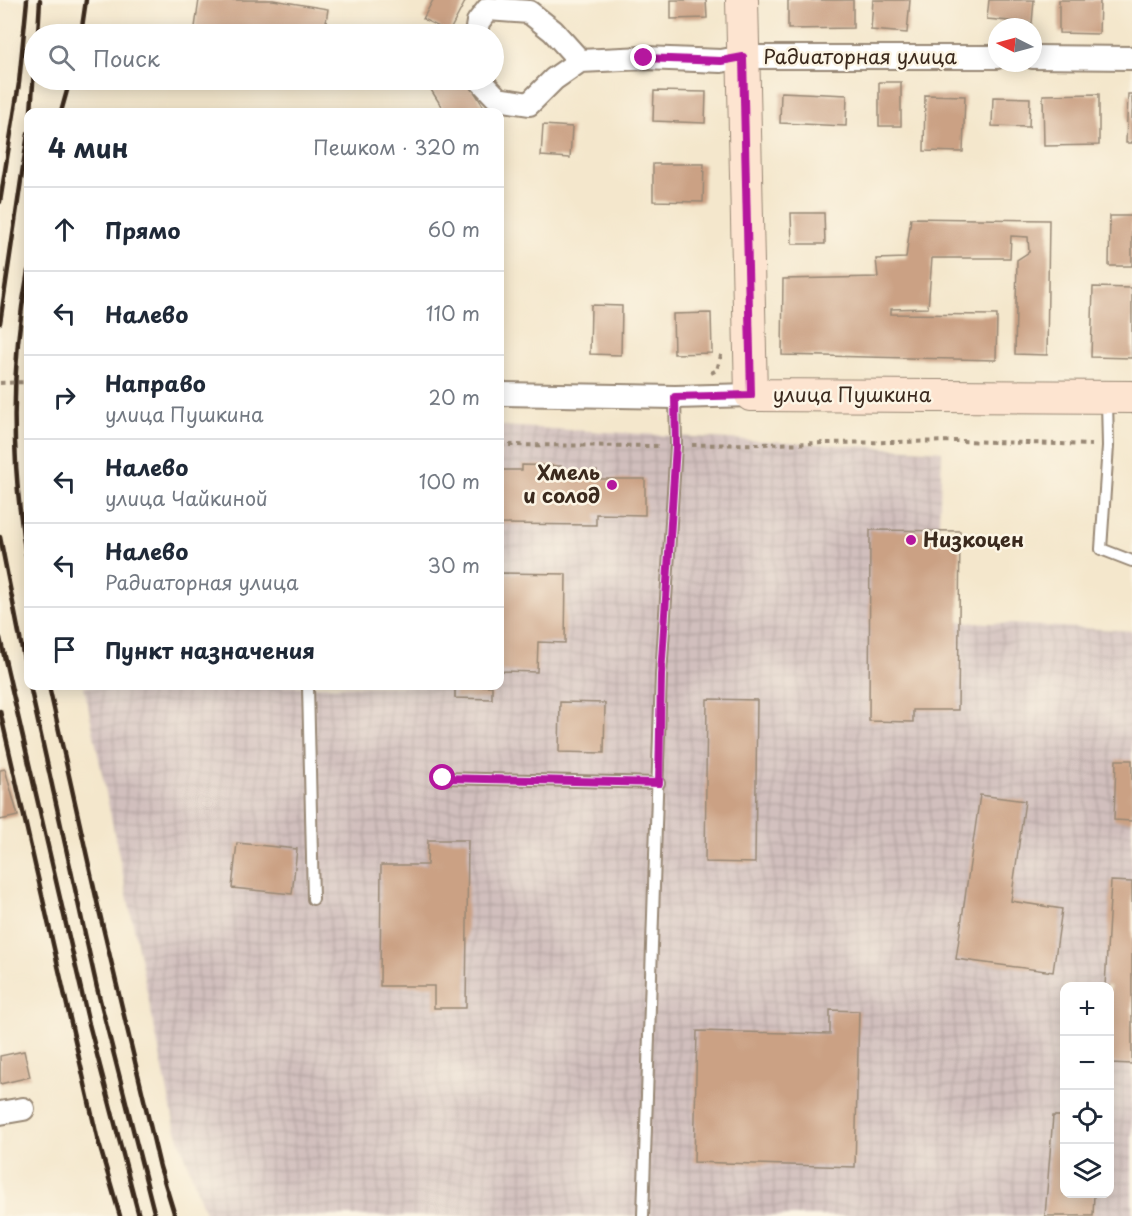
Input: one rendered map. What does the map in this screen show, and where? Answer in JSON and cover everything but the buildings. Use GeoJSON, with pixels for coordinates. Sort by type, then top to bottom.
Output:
{"type":"FeatureCollection","features":[{"type":"Feature","properties":{"kind":"street"},"geometry":{"type":"LineString","coordinates":[[742,0],[751,395]]}},
{"type":"Feature","properties":{"kind":"street"},"geometry":{"type":"LineString","coordinates":[[478,24],[488,9],[529,12],[553,31],[580,61],[554,79],[529,104],[498,99],[489,90]]}},
{"type":"Feature","properties":{"kind":"street","name":"Радиаторная улица"},"geometry":{"type":"LineString","coordinates":[[580,61],[644,58],[721,61],[743,57],[988,57]]}},
{"type":"Feature","properties":{"kind":"street"},"geometry":{"type":"LineString","coordinates":[[1042,57],[1132,58]]}},
{"type":"Feature","properties":{"kind":"street","name":"улица Пушкина"},"geometry":{"type":"LineString","coordinates":[[504,394],[675,397],[751,395],[1120,397]]}},
{"type":"Feature","properties":{"kind":"street"},"geometry":{"type":"LineString","coordinates":[[0,1113],[23,1109]]}},
{"type":"Feature","properties":{"kind":"lane"},"geometry":{"type":"LineString","coordinates":[[643,1216],[661,675],[676,446],[675,397]]}},
{"type":"Feature","properties":{"kind":"lane"},"geometry":{"type":"LineString","coordinates":[[1120,397],[1108,446],[1101,549],[1132,561]]}},
{"type":"Feature","properties":{"kind":"lane"},"geometry":{"type":"LineString","coordinates":[[308,690],[312,899]]}},
{"type":"Feature","properties":{"kind":"lane"},"geometry":{"type":"LineString","coordinates":[[443,778],[659,783]]}},
{"type":"Feature","properties":{"kind":"path"},"geometry":{"type":"LineString","coordinates":[[702,378],[717,370],[723,348]]}},
{"type":"Feature","properties":{"kind":"path"},"geometry":{"type":"LineString","coordinates":[[0,383],[24,382]]}},
{"type":"Feature","properties":{"kind":"path"},"geometry":{"type":"LineString","coordinates":[[504,445],[676,446],[961,441],[1108,446]]}},
{"type":"Feature","properties":{"kind":"shaded area"},"geometry":{"type":"Polygon","coordinates":[[[504,426],[942,451],[935,620],[1132,631],[1132,1216],[206,1216],[175,1127],[85,690],[504,690],[504,426]]]}},
{"type":"Feature","properties":{"kind":"railway"},"geometry":{"type":"LineString","coordinates":[[25,24],[27,0]]}},
{"type":"Feature","properties":{"kind":"railway"},"geometry":{"type":"LineString","coordinates":[[39,24],[40,0]]}},
{"type":"Feature","properties":{"kind":"railway"},"geometry":{"type":"LineString","coordinates":[[82,24],[86,0]]}},
{"type":"Feature","properties":{"kind":"railway"},"geometry":{"type":"LineString","coordinates":[[0,202],[19,83],[24,31]]}},
{"type":"Feature","properties":{"kind":"railway"},"geometry":{"type":"LineString","coordinates":[[31,108],[33,90]]}},
{"type":"Feature","properties":{"kind":"railway"},"geometry":{"type":"LineString","coordinates":[[62,108],[67,90]]}},
{"type":"Feature","properties":{"kind":"railway"},"geometry":{"type":"LineString","coordinates":[[0,323],[24,160]]}},
{"type":"Feature","properties":{"kind":"railway"},"geometry":{"type":"LineString","coordinates":[[24,296],[15,383],[18,494],[24,543]]}},
{"type":"Feature","properties":{"kind":"railway"},"geometry":{"type":"LineString","coordinates":[[0,537],[24,659]]}},
{"type":"Feature","properties":{"kind":"railway"},"geometry":{"type":"LineString","coordinates":[[0,638],[89,1024],[139,1216]]}},
{"type":"Feature","properties":{"kind":"railway"},"geometry":{"type":"LineString","coordinates":[[31,690],[97,988],[155,1216]]}},
{"type":"Feature","properties":{"kind":"railway"},"geometry":{"type":"LineString","coordinates":[[50,690],[160,1167],[175,1216]]}},
{"type":"Feature","properties":{"kind":"railway"},"geometry":{"type":"LineString","coordinates":[[0,711],[97,1137],[120,1216]]}},
{"type":"Feature","properties":{"kind":"place","name":"Хмель и солод"},"geometry":{"type":"Point","coordinates":[612,485]}},
{"type":"Feature","properties":{"kind":"place","name":"Низкоцен"},"geometry":{"type":"Point","coordinates":[911,540]}},
{"type":"Feature","properties":{"kind":"route"},"geometry":{"type":"LineString","coordinates":[[443,778],[659,783],[661,675],[676,446],[675,397],[751,395],[743,57],[721,61],[644,58]]}}]}
